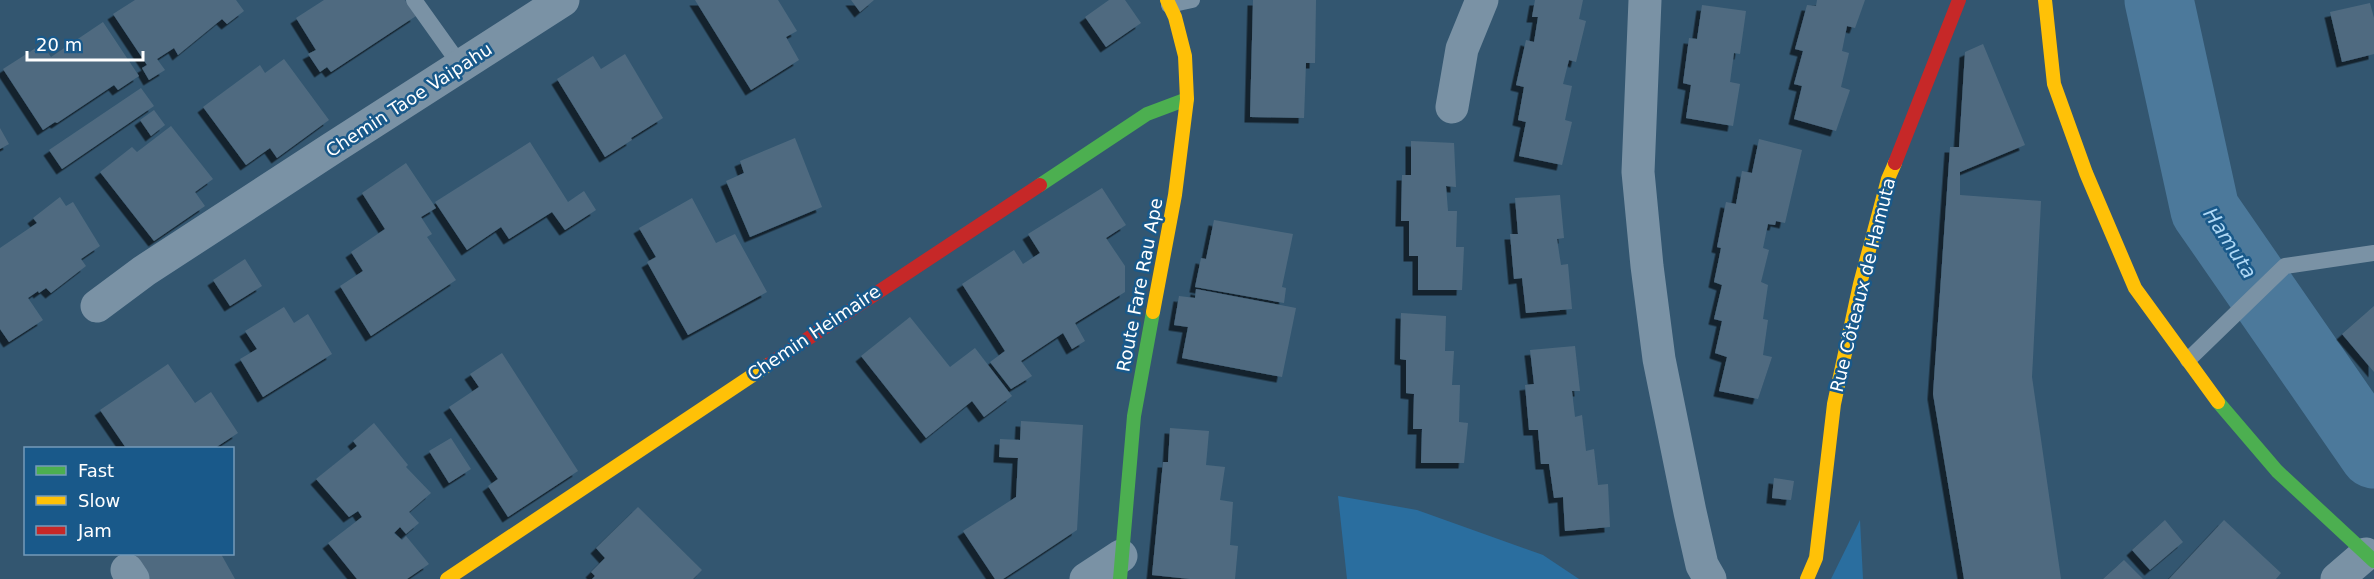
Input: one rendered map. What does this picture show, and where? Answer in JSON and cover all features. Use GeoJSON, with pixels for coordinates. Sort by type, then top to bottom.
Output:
{"type":"FeatureCollection","features":[{"type":"Feature","properties":{"kind":"street","name":"Chemin Taoe Vaipahu"},"geometry":{"type":"LineString","coordinates":[[97,306],[144,272],[563,0]]}},
{"type":"Feature","properties":{"kind":"street"},"geometry":{"type":"LineString","coordinates":[[1452,107],[1462,49],[1482,0]]}},
{"type":"Feature","properties":{"kind":"street"},"geometry":{"type":"LineString","coordinates":[[1645,0],[1638,172],[1647,266],[1659,358],[1702,565],[1710,579]]}},
{"type":"Feature","properties":{"kind":"street","name":"Rue Côteaux de Hamuta"},"geometry":{"type":"LineString","coordinates":[[1807,579],[1816,558],[1834,404],[1860,284],[1888,179],[1959,0]]}},
{"type":"Feature","properties":{"kind":"street"},"geometry":{"type":"LineString","coordinates":[[2045,0],[2054,84],[2086,173],[2135,288],[2212,395],[2277,471],[2370,558],[2337,579]]}},
{"type":"Feature","properties":{"kind":"street","name":"Route Fare Rau Ape"},"geometry":{"type":"LineString","coordinates":[[1121,568],[1134,416],[1175,195],[1187,99],[1185,56],[1175,17],[1168,3]]}},
{"type":"Feature","properties":{"kind":"street","name":"Chemin Heimaire"},"geometry":{"type":"LineString","coordinates":[[447,579],[1147,114],[1187,99]]}},
{"type":"Feature","properties":{"kind":"street"},"geometry":{"type":"LineString","coordinates":[[1086,579],[1121,568]]}},
{"type":"Feature","properties":{"kind":"lane"},"geometry":{"type":"LineString","coordinates":[[414,0],[461,66]]}},
{"type":"Feature","properties":{"kind":"lane"},"geometry":{"type":"LineString","coordinates":[[1168,3],[1192,0]]}},
{"type":"Feature","properties":{"kind":"lane"},"geometry":{"type":"LineString","coordinates":[[2187,360],[2285,266],[2374,253]]}},
{"type":"Feature","properties":{"kind":"shaded area"},"geometry":{"type":"Polygon","coordinates":[[[1338,496],[1417,510],[1543,555],[1579,579],[1347,579],[1338,496]]]}},
{"type":"Feature","properties":{"kind":"shaded area"},"geometry":{"type":"Polygon","coordinates":[[[1860,520],[1863,579],[1831,579],[1860,520]]]}},
{"type":"Feature","properties":{"kind":"building"},"geometry":{"type":"Polygon","coordinates":[[[135,0],[236,0],[244,11],[227,24],[222,19],[178,55],[174,48],[157,59],[165,70],[149,80],[142,68],[147,65],[113,14],[135,0]]]}},
{"type":"Feature","properties":{"kind":"building"},"geometry":{"type":"Polygon","coordinates":[[[324,0],[405,0],[416,16],[331,72],[327,67],[320,72],[308,54],[316,50],[296,18],[324,0]]]}},
{"type":"Feature","properties":{"kind":"building"},"geometry":{"type":"Polygon","coordinates":[[[695,0],[778,0],[797,31],[786,37],[799,60],[751,90],[695,0]]]}},
{"type":"Feature","properties":{"kind":"building"},"geometry":{"type":"Polygon","coordinates":[[[851,0],[874,0],[860,12],[851,0]]]}},
{"type":"Feature","properties":{"kind":"building"},"geometry":{"type":"Polygon","coordinates":[[[1109,0],[1125,0],[1141,23],[1106,47],[1085,17],[1109,0]]]}},
{"type":"Feature","properties":{"kind":"building"},"geometry":{"type":"Polygon","coordinates":[[[1253,0],[1316,0],[1315,63],[1306,63],[1304,118],[1250,117],[1253,0]]]}},
{"type":"Feature","properties":{"kind":"building"},"geometry":{"type":"Polygon","coordinates":[[[1535,0],[1583,0],[1579,19],[1586,21],[1576,62],[1569,60],[1563,84],[1572,86],[1565,120],[1572,122],[1562,165],[1519,156],[1526,122],[1518,120],[1524,87],[1516,85],[1526,40],[1534,42],[1538,17],[1532,17],[1535,0]]]}},
{"type":"Feature","properties":{"kind":"building"},"geometry":{"type":"Polygon","coordinates":[[[1817,0],[1865,0],[1855,28],[1847,26],[1842,51],[1849,53],[1841,87],[1850,90],[1836,131],[1794,119],[1802,86],[1794,84],[1803,51],[1795,49],[1807,5],[1816,6],[1817,0]]]}},
{"type":"Feature","properties":{"kind":"building"},"geometry":{"type":"Polygon","coordinates":[[[2370,3],[2374,18],[2374,54],[2342,62],[2330,12],[2370,3]]]}},
{"type":"Feature","properties":{"kind":"building"},"geometry":{"type":"Polygon","coordinates":[[[1702,5],[1746,11],[1740,54],[1734,53],[1730,82],[1740,84],[1733,126],[1686,118],[1691,85],[1683,83],[1689,38],[1697,39],[1702,5]]]}},
{"type":"Feature","properties":{"kind":"building"},"geometry":{"type":"Polygon","coordinates":[[[103,22],[139,76],[118,90],[114,85],[43,130],[3,69],[42,44],[51,57],[103,22]]]}},
{"type":"Feature","properties":{"kind":"building"},"geometry":{"type":"Polygon","coordinates":[[[1983,44],[2025,145],[1960,172],[1960,195],[2041,201],[2032,377],[2061,579],[1964,579],[1933,394],[1950,147],[1959,147],[1965,52],[1983,44]]]}},
{"type":"Feature","properties":{"kind":"building"},"geometry":{"type":"Polygon","coordinates":[[[625,54],[663,118],[605,157],[557,79],[593,56],[601,69],[625,54]]]}},
{"type":"Feature","properties":{"kind":"building"},"geometry":{"type":"Polygon","coordinates":[[[284,59],[329,120],[277,158],[270,148],[246,165],[203,107],[260,65],[265,73],[284,59]]]}},
{"type":"Feature","properties":{"kind":"building"},"geometry":{"type":"Polygon","coordinates":[[[141,88],[154,106],[62,169],[49,150],[141,88]]]}},
{"type":"Feature","properties":{"kind":"building"},"geometry":{"type":"Polygon","coordinates":[[[154,110],[165,125],[151,136],[140,120],[154,110]]]}},
{"type":"Feature","properties":{"kind":"building"},"geometry":{"type":"Polygon","coordinates":[[[171,126],[213,179],[195,192],[205,206],[154,241],[100,172],[132,147],[137,152],[171,126]]]}},
{"type":"Feature","properties":{"kind":"building"},"geometry":{"type":"Polygon","coordinates":[[[0,128],[9,144],[0,149],[0,128]]]}},
{"type":"Feature","properties":{"kind":"building"},"geometry":{"type":"Polygon","coordinates":[[[795,138],[822,207],[750,237],[726,181],[744,173],[740,161],[795,138]]]}},
{"type":"Feature","properties":{"kind":"building"},"geometry":{"type":"Polygon","coordinates":[[[1759,139],[1802,150],[1785,223],[1776,221],[1775,225],[1768,224],[1763,248],[1769,250],[1761,282],[1768,285],[1763,319],[1768,320],[1763,355],[1772,357],[1758,399],[1719,391],[1727,357],[1715,353],[1722,321],[1714,319],[1722,285],[1714,282],[1721,248],[1717,247],[1726,202],[1736,204],[1742,171],[1752,173],[1759,139]]]}},
{"type":"Feature","properties":{"kind":"building"},"geometry":{"type":"Polygon","coordinates":[[[1411,141],[1454,143],[1456,187],[1446,186],[1448,211],[1457,211],[1456,247],[1464,247],[1462,290],[1418,290],[1418,256],[1409,256],[1409,221],[1401,221],[1402,175],[1411,175],[1411,141]]]}},
{"type":"Feature","properties":{"kind":"building"},"geometry":{"type":"Polygon","coordinates":[[[530,142],[568,202],[584,191],[596,210],[565,230],[552,212],[509,239],[501,227],[467,250],[435,202],[530,142]]]}},
{"type":"Feature","properties":{"kind":"building"},"geometry":{"type":"Polygon","coordinates":[[[406,163],[436,208],[421,217],[432,234],[427,237],[456,280],[371,336],[340,286],[363,271],[351,252],[385,229],[362,193],[406,163]]]}},
{"type":"Feature","properties":{"kind":"building"},"geometry":{"type":"Polygon","coordinates":[[[1102,188],[1126,225],[1106,238],[1125,266],[1125,292],[1075,323],[1085,341],[1072,349],[1063,333],[1021,361],[1032,376],[1011,389],[990,362],[1005,351],[962,284],[1014,250],[1023,264],[1040,253],[1028,234],[1102,188]]]}},
{"type":"Feature","properties":{"kind":"building"},"geometry":{"type":"Polygon","coordinates":[[[1560,195],[1564,238],[1557,239],[1561,265],[1568,264],[1572,309],[1526,313],[1522,278],[1514,279],[1510,234],[1518,234],[1515,198],[1560,195]]]}},
{"type":"Feature","properties":{"kind":"building"},"geometry":{"type":"Polygon","coordinates":[[[60,197],[66,206],[73,202],[100,246],[81,259],[86,266],[51,293],[46,288],[28,298],[43,320],[9,342],[0,329],[0,248],[37,223],[33,218],[60,197]]]}},
{"type":"Feature","properties":{"kind":"building"},"geometry":{"type":"Polygon","coordinates":[[[692,198],[716,243],[735,234],[767,292],[688,335],[647,262],[656,257],[639,228],[692,198]]]}},
{"type":"Feature","properties":{"kind":"building"},"geometry":{"type":"Polygon","coordinates":[[[1214,220],[1293,234],[1282,287],[1286,288],[1284,303],[1195,287],[1201,258],[1206,259],[1214,220]]]}},
{"type":"Feature","properties":{"kind":"building"},"geometry":{"type":"Polygon","coordinates":[[[245,259],[262,286],[230,306],[213,280],[245,259]]]}},
{"type":"Feature","properties":{"kind":"building"},"geometry":{"type":"Polygon","coordinates":[[[1196,289],[1296,308],[1282,377],[1182,358],[1188,327],[1174,325],[1179,296],[1195,298],[1196,289]]]}},
{"type":"Feature","properties":{"kind":"building"},"geometry":{"type":"Polygon","coordinates":[[[2374,306],[2374,372],[2342,334],[2374,306]]]}},
{"type":"Feature","properties":{"kind":"building"},"geometry":{"type":"Polygon","coordinates":[[[284,307],[294,323],[308,314],[332,354],[263,397],[240,359],[257,349],[245,331],[284,307]]]}},
{"type":"Feature","properties":{"kind":"building"},"geometry":{"type":"Polygon","coordinates":[[[1401,313],[1446,316],[1445,351],[1454,351],[1452,385],[1460,385],[1459,422],[1468,423],[1464,463],[1421,463],[1422,429],[1413,429],[1414,394],[1406,393],[1406,360],[1400,359],[1401,313]]]}},
{"type":"Feature","properties":{"kind":"building"},"geometry":{"type":"Polygon","coordinates":[[[910,317],[950,367],[975,348],[1012,396],[984,417],[972,401],[926,438],[861,356],[910,317]]]}},
{"type":"Feature","properties":{"kind":"building"},"geometry":{"type":"Polygon","coordinates":[[[1575,346],[1580,391],[1572,391],[1575,417],[1582,415],[1586,451],[1594,449],[1598,485],[1608,484],[1610,527],[1565,531],[1563,497],[1554,498],[1549,464],[1541,464],[1538,430],[1529,430],[1525,385],[1534,384],[1530,350],[1575,346]]]}},
{"type":"Feature","properties":{"kind":"building"},"geometry":{"type":"Polygon","coordinates":[[[502,353],[578,471],[508,517],[488,486],[498,479],[449,407],[479,387],[470,374],[502,353]]]}},
{"type":"Feature","properties":{"kind":"building"},"geometry":{"type":"Polygon","coordinates":[[[168,364],[195,403],[211,392],[238,433],[217,447],[125,447],[100,410],[168,364]]]}},
{"type":"Feature","properties":{"kind":"building"},"geometry":{"type":"Polygon","coordinates":[[[1021,421],[1083,425],[1077,530],[1003,579],[995,579],[963,531],[1016,497],[1018,458],[999,457],[1000,439],[1020,440],[1021,421]]]}},
{"type":"Feature","properties":{"kind":"building"},"geometry":{"type":"Polygon","coordinates":[[[374,423],[408,465],[406,467],[431,493],[409,512],[419,523],[406,534],[400,527],[394,533],[402,540],[406,536],[429,564],[407,579],[357,579],[328,543],[362,517],[358,511],[349,517],[316,479],[357,446],[353,441],[374,423]]]}},
{"type":"Feature","properties":{"kind":"building"},"geometry":{"type":"Polygon","coordinates":[[[1170,428],[1209,431],[1206,465],[1225,467],[1220,500],[1233,502],[1230,545],[1238,546],[1235,579],[1190,579],[1152,575],[1163,462],[1168,462],[1170,428]]]}},
{"type":"Feature","properties":{"kind":"building"},"geometry":{"type":"Polygon","coordinates":[[[451,438],[471,469],[449,483],[429,451],[451,438]]]}},
{"type":"Feature","properties":{"kind":"building"},"geometry":{"type":"Polygon","coordinates":[[[1774,478],[1794,481],[1791,500],[1772,498],[1774,478]]]}},
{"type":"Feature","properties":{"kind":"building"},"geometry":{"type":"Polygon","coordinates":[[[638,507],[702,570],[693,579],[592,579],[595,576],[591,572],[605,558],[596,548],[638,507]]]}},
{"type":"Feature","properties":{"kind":"building"},"geometry":{"type":"Polygon","coordinates":[[[2165,520],[2183,542],[2150,570],[2132,550],[2165,520]]]}},
{"type":"Feature","properties":{"kind":"building"},"geometry":{"type":"Polygon","coordinates":[[[2224,520],[2281,573],[2276,579],[2169,579],[2224,520]]]}},
{"type":"Feature","properties":{"kind":"building"},"geometry":{"type":"Polygon","coordinates":[[[222,555],[235,579],[149,579],[136,556],[222,555]]]}},
{"type":"Feature","properties":{"kind":"building"},"geometry":{"type":"Polygon","coordinates":[[[2124,560],[2143,579],[2103,579],[2124,560]]]}},
{"type":"Feature","properties":{"kind":"waterway","name":"Hamuta"},"geometry":{"type":"LineString","coordinates":[[2159,0],[2205,210],[2374,454]]}},
{"type":"Feature","properties":{"kind":"traffic: fast"},"geometry":{"type":"LineString","coordinates":[[1040,185],[1147,114],[1187,99]]}},
{"type":"Feature","properties":{"kind":"traffic: fast"},"geometry":{"type":"LineString","coordinates":[[1120,579],[1134,416],[1153,312]]}},
{"type":"Feature","properties":{"kind":"traffic: fast"},"geometry":{"type":"LineString","coordinates":[[2218,402],[2277,471],[2374,561]]}},
{"type":"Feature","properties":{"kind":"traffic: slow"},"geometry":{"type":"LineString","coordinates":[[1153,312],[1175,195],[1187,99],[1185,56],[1175,17],[1167,0]]}},
{"type":"Feature","properties":{"kind":"traffic: slow"},"geometry":{"type":"LineString","coordinates":[[2045,0],[2054,84],[2086,173],[2135,288],[2218,402]]}},
{"type":"Feature","properties":{"kind":"traffic: slow"},"geometry":{"type":"LineString","coordinates":[[1807,579],[1816,558],[1834,404],[1860,284],[1888,179],[1895,163]]}},
{"type":"Feature","properties":{"kind":"traffic: slow"},"geometry":{"type":"LineString","coordinates":[[447,579],[768,365]]}},
{"type":"Feature","properties":{"kind":"traffic: jam"},"geometry":{"type":"LineString","coordinates":[[1895,163],[1959,0]]}},
{"type":"Feature","properties":{"kind":"traffic: jam"},"geometry":{"type":"LineString","coordinates":[[768,365],[1040,185]]}}]}
